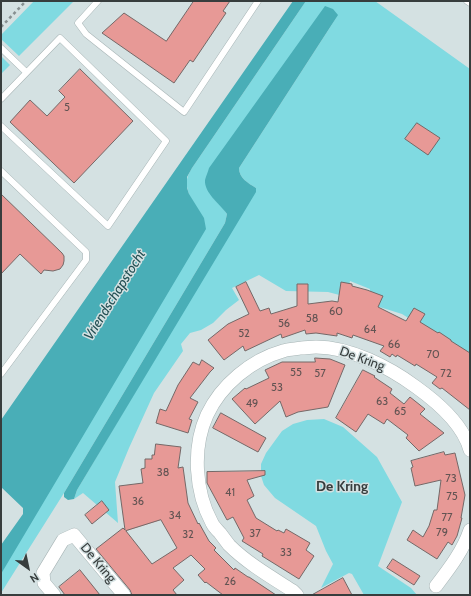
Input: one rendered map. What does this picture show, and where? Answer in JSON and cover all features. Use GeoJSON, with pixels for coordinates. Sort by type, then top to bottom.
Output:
{"type":"FeatureCollection","features":[{"type":"Feature","properties":{"kind":"street","name":"De Kring"},"geometry":{"type":"LineString","coordinates":[[293,594],[245,559],[228,544],[212,524],[203,502],[198,479],[197,455],[200,436],[207,416],[218,397],[237,376],[261,360],[284,350],[316,347],[344,350],[366,358],[388,369],[410,382],[434,400],[451,417],[469,444]]}},
{"type":"Feature","properties":{"kind":"street"},"geometry":{"type":"LineString","coordinates":[[436,586],[454,562],[467,539],[470,530]]}},
{"type":"Feature","properties":{"kind":"street","name":"De Kring"},"geometry":{"type":"LineString","coordinates":[[54,595],[44,582],[43,574],[63,540],[74,535],[124,595]]}},
{"type":"Feature","properties":{"kind":"lane"},"geometry":{"type":"LineString","coordinates":[[98,1],[78,23],[86,34],[184,112],[258,1]]}},
{"type":"Feature","properties":{"kind":"lane"},"geometry":{"type":"LineString","coordinates":[[1,99],[60,38],[166,141],[108,226],[1,126]]}},
{"type":"Feature","properties":{"kind":"lane"},"geometry":{"type":"LineString","coordinates":[[1,48],[26,72]]}},
{"type":"Feature","properties":{"kind":"lane"},"geometry":{"type":"LineString","coordinates":[[1,171],[86,252],[86,260],[1,374]]}},
{"type":"Feature","properties":{"kind":"path"},"geometry":{"type":"LineString","coordinates":[[1,27],[26,1]]}},
{"type":"Feature","properties":{"kind":"shaded area"},"geometry":{"type":"Polygon","coordinates":[[[34,1],[74,1],[19,56],[1,39],[1,35],[34,1]]]}},
{"type":"Feature","properties":{"kind":"shaded area"},"geometry":{"type":"Polygon","coordinates":[[[306,1],[375,1],[470,69],[470,352],[465,359],[402,314],[370,304],[370,289],[350,281],[347,297],[328,292],[286,291],[259,275],[232,288],[239,300],[213,323],[201,330],[190,333],[181,344],[183,351],[154,393],[115,482],[118,523],[83,493],[74,499],[77,490],[256,188],[242,177],[239,172],[239,168],[338,15],[213,198],[227,214],[225,223],[64,493],[1,593],[1,574],[189,194],[187,178],[192,168],[306,1]]]}},
{"type":"Feature","properties":{"kind":"shaded area"},"geometry":{"type":"Polygon","coordinates":[[[1,56],[10,65],[1,74],[1,56]]]}},
{"type":"Feature","properties":{"kind":"shaded area"},"geometry":{"type":"Polygon","coordinates":[[[324,419],[343,427],[377,457],[402,502],[378,566],[411,588],[417,595],[364,595],[352,574],[349,573],[321,588],[333,564],[316,526],[275,498],[264,485],[261,476],[261,464],[266,453],[282,431],[293,424],[307,420],[324,419]]]}},
{"type":"Feature","properties":{"kind":"water","name":"Vriendschapstocht"},"geometry":{"type":"Polygon","coordinates":[[[293,1],[306,1],[187,177],[187,188],[189,194],[204,218],[206,229],[1,574],[1,545],[23,514],[23,508],[1,487],[1,420],[293,1]]]}},
{"type":"Feature","properties":{"kind":"water"},"geometry":{"type":"Polygon","coordinates":[[[325,6],[333,9],[338,15],[239,168],[239,172],[242,177],[256,188],[256,192],[77,490],[74,499],[68,500],[64,497],[64,493],[225,223],[227,214],[210,194],[205,185],[209,168],[325,6]]]}},
{"type":"Feature","properties":{"kind":"building"},"geometry":{"type":"Polygon","coordinates":[[[194,1],[230,1],[223,11],[226,13],[193,62],[190,60],[174,83],[102,33],[124,13],[166,41],[194,1]]]}},
{"type":"Feature","properties":{"kind":"building"},"geometry":{"type":"Polygon","coordinates":[[[80,69],[133,121],[74,183],[10,122],[30,100],[47,116],[65,97],[59,91],[80,69]]]}},
{"type":"Feature","properties":{"kind":"building"},"geometry":{"type":"Polygon","coordinates":[[[417,123],[440,138],[428,155],[405,139],[417,123]]]}},
{"type":"Feature","properties":{"kind":"building"},"geometry":{"type":"Polygon","coordinates":[[[1,194],[62,253],[64,256],[64,261],[60,269],[53,271],[44,270],[41,274],[20,254],[1,274],[1,194]]]}},
{"type":"Feature","properties":{"kind":"building"},"geometry":{"type":"Polygon","coordinates":[[[246,282],[260,311],[269,308],[271,314],[297,306],[297,284],[308,284],[308,304],[332,301],[338,302],[341,282],[352,284],[352,286],[383,296],[378,307],[406,321],[414,308],[425,314],[420,322],[438,333],[439,332],[470,353],[470,410],[442,388],[440,389],[432,383],[437,377],[416,364],[415,366],[397,355],[396,357],[392,354],[390,357],[380,351],[384,346],[353,335],[352,338],[337,333],[337,336],[316,333],[306,334],[305,330],[282,338],[281,334],[245,351],[243,346],[224,360],[208,340],[228,324],[249,314],[236,287],[246,282]]]}},
{"type":"Feature","properties":{"kind":"building"},"geometry":{"type":"Polygon","coordinates":[[[315,358],[330,359],[345,365],[328,407],[298,412],[286,417],[280,401],[255,424],[232,399],[245,388],[246,389],[269,378],[265,370],[282,362],[315,362],[315,358]]]}},
{"type":"Feature","properties":{"kind":"building"},"geometry":{"type":"Polygon","coordinates":[[[202,360],[214,368],[190,398],[198,402],[189,419],[192,420],[188,433],[156,423],[160,409],[166,411],[178,385],[193,362],[199,365],[202,360]]]}},
{"type":"Feature","properties":{"kind":"building"},"geometry":{"type":"Polygon","coordinates":[[[363,370],[375,376],[374,377],[392,389],[390,393],[404,404],[410,397],[425,409],[420,414],[444,433],[419,451],[406,438],[408,435],[387,419],[384,424],[368,414],[356,432],[336,418],[363,370]]]}},
{"type":"Feature","properties":{"kind":"building"},"geometry":{"type":"Polygon","coordinates":[[[221,413],[266,438],[258,452],[213,428],[221,413]]]}},
{"type":"Feature","properties":{"kind":"building"},"geometry":{"type":"Polygon","coordinates":[[[156,444],[181,447],[178,468],[183,467],[188,503],[198,524],[199,523],[209,541],[216,548],[214,550],[234,570],[235,568],[276,595],[223,595],[206,582],[205,583],[198,575],[205,569],[191,555],[173,568],[184,580],[173,590],[177,595],[132,595],[130,590],[96,549],[123,528],[125,530],[119,486],[143,483],[141,469],[145,468],[145,459],[152,459],[152,455],[154,455],[156,444]],[[161,520],[126,531],[152,564],[177,548],[161,520]]]}},
{"type":"Feature","properties":{"kind":"building"},"geometry":{"type":"Polygon","coordinates":[[[444,452],[445,455],[455,453],[465,495],[462,518],[457,536],[452,545],[448,542],[437,559],[407,540],[413,530],[423,537],[429,526],[434,510],[437,510],[441,480],[415,486],[411,461],[444,452]]]}},
{"type":"Feature","properties":{"kind":"building"},"geometry":{"type":"Polygon","coordinates":[[[265,471],[265,475],[247,480],[254,496],[247,500],[256,518],[277,531],[278,530],[284,533],[286,529],[310,543],[306,550],[314,556],[299,579],[262,556],[263,554],[242,541],[244,538],[233,517],[227,520],[207,483],[207,472],[265,471]]]}},
{"type":"Feature","properties":{"kind":"building"},"geometry":{"type":"Polygon","coordinates":[[[102,501],[109,510],[92,524],[85,515],[102,501]]]}},
{"type":"Feature","properties":{"kind":"building"},"geometry":{"type":"Polygon","coordinates":[[[393,559],[420,576],[414,585],[387,568],[393,559]]]}},
{"type":"Feature","properties":{"kind":"building"},"geometry":{"type":"Polygon","coordinates":[[[80,570],[100,595],[65,595],[59,587],[80,570]]]}},
{"type":"Feature","properties":{"kind":"building"},"geometry":{"type":"Polygon","coordinates":[[[343,578],[352,595],[312,595],[343,578]]]}},
{"type":"Feature","properties":{"kind":"district","name":"De Kring"},"geometry":{"type":"Point","coordinates":[342,487]}}]}
